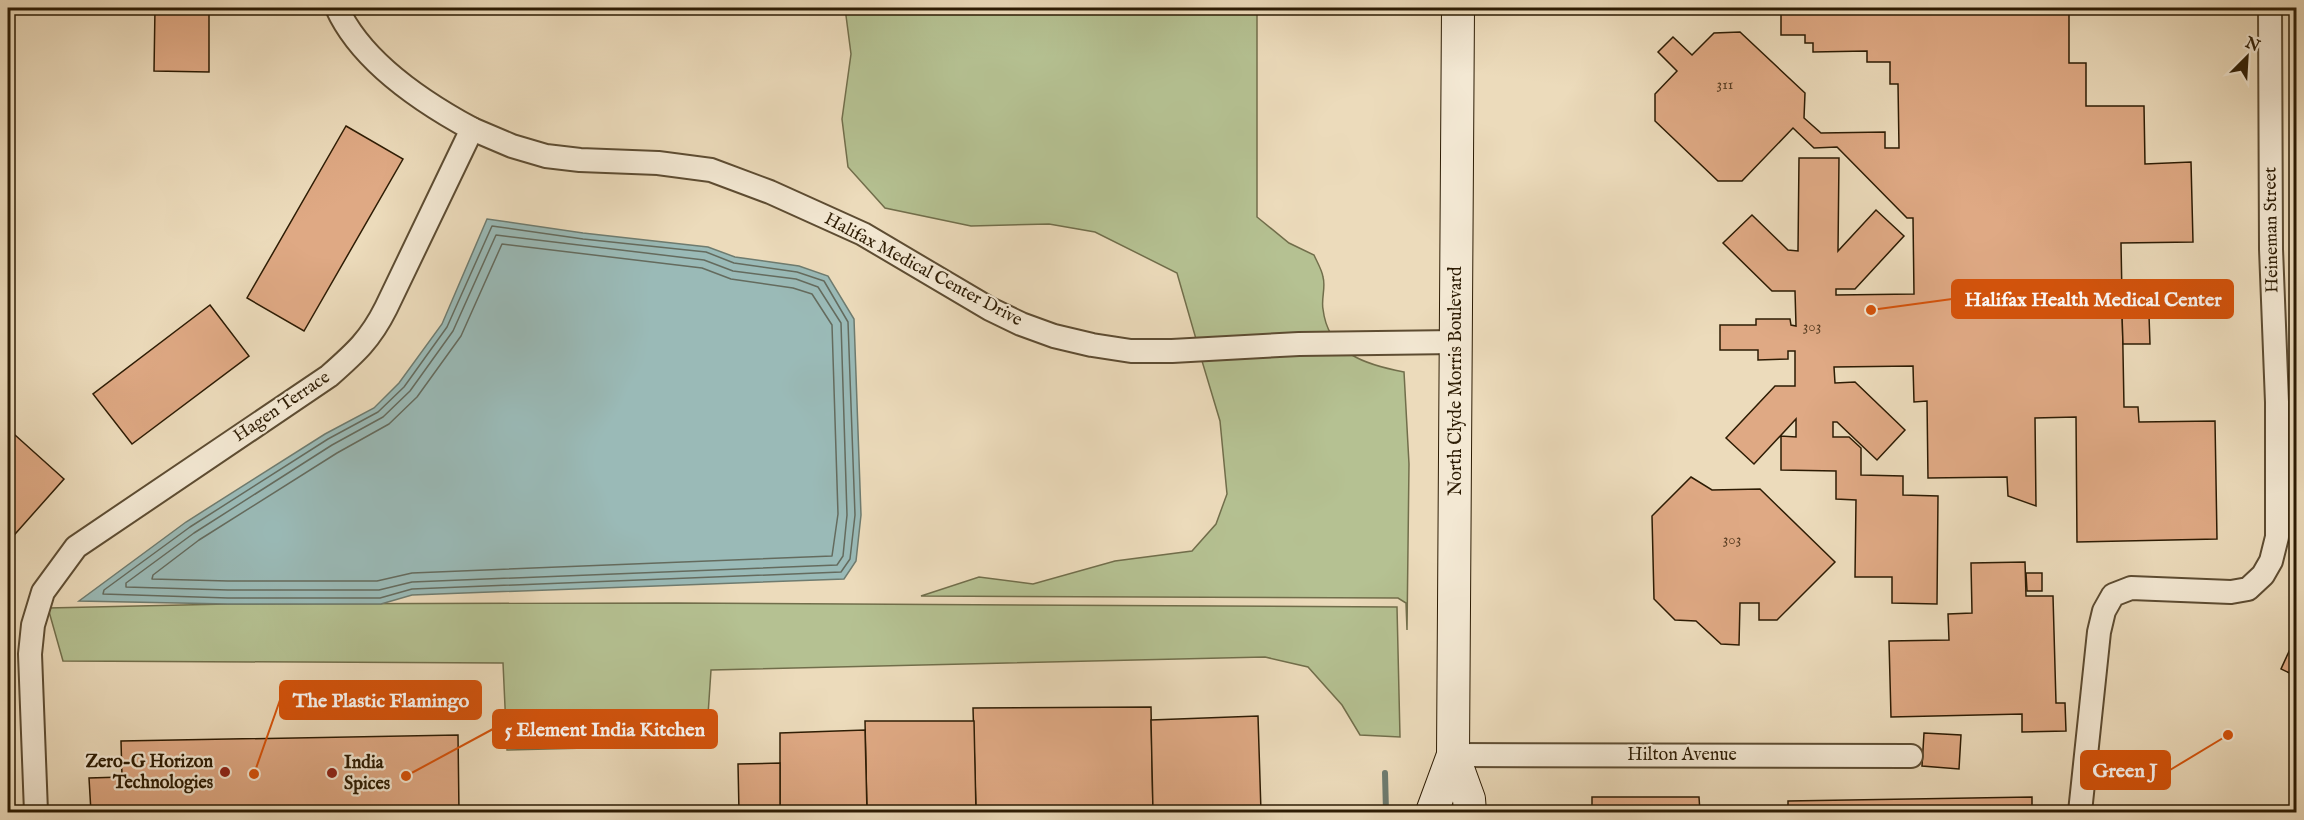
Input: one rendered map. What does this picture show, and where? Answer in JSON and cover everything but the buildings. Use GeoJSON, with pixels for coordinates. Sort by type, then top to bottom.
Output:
{"type":"FeatureCollection","features":[{"type":"Feature","properties":{"kind":"main road","name":"North Clyde Morris Boulevard"},"geometry":{"type":"LineString","coordinates":[[1432,813],[1453,755],[1458,8]]}},
{"type":"Feature","properties":{"kind":"main road","name":"North Clyde Morris Boulevard"},"geometry":{"type":"LineString","coordinates":[[1453,755],[1469,799],[1470,813]]}},
{"type":"Feature","properties":{"kind":"street"},"geometry":{"type":"LineString","coordinates":[[337,8],[357,38],[372,55],[412,93],[471,129]]}},
{"type":"Feature","properties":{"kind":"street","name":"Heineman Street"},"geometry":{"type":"LineString","coordinates":[[2080,813],[2099,632],[2104,611],[2113,595],[2131,588],[2231,592],[2248,588],[2263,575],[2271,561],[2277,537],[2277,402],[2271,249],[2270,8]]}},
{"type":"Feature","properties":{"kind":"street","name":"Halifax Medical Center Drive"},"geometry":{"type":"LineString","coordinates":[[471,129],[512,146],[546,156],[580,160],[658,163],[711,170],[770,192],[863,234],[990,309],[1020,324],[1054,336],[1092,345],[1131,351],[1182,351],[1299,344],[1456,342]]}},
{"type":"Feature","properties":{"kind":"street","name":"Hagen Terrace"},"geometry":{"type":"LineString","coordinates":[[36,813],[30,654],[33,625],[43,592],[76,547],[329,376],[361,348],[381,318],[471,129]]}},
{"type":"Feature","properties":{"kind":"street","name":"Hilton Avenue"},"geometry":{"type":"LineString","coordinates":[[1453,755],[1911,756]]}},
{"type":"Feature","properties":{"kind":"green space"},"geometry":{"type":"Polygon","coordinates":[[[845,8],[1257,8],[1257,217],[1289,243],[1314,255],[1324,281],[1323,305],[1326,324],[1341,347],[1363,361],[1404,372],[1409,464],[1407,630],[1406,603],[1398,598],[921,596],[979,577],[1033,584],[1115,561],[1192,551],[1216,524],[1227,494],[1220,421],[1202,361],[1308,354],[1309,333],[1196,339],[1177,273],[1095,232],[1049,224],[971,226],[885,208],[848,167],[842,119],[851,54],[845,8]]]}},
{"type":"Feature","properties":{"kind":"green space"},"geometry":{"type":"Polygon","coordinates":[[[676,603],[1397,607],[1400,737],[1360,735],[1342,705],[1308,667],[1265,657],[711,670],[706,745],[507,750],[503,663],[63,661],[48,608],[228,604],[676,603]]]}},
{"type":"Feature","properties":{"kind":"water"},"geometry":{"type":"Polygon","coordinates":[[[487,219],[583,233],[708,247],[735,257],[799,266],[828,276],[854,319],[861,515],[856,561],[844,579],[412,595],[381,604],[79,601],[186,522],[325,434],[374,408],[399,383],[442,324],[487,219]]]}},
{"type":"Feature","properties":{"kind":"waterway"},"geometry":{"type":"LineString","coordinates":[[1385,773],[1386,812]]}},
{"type":"Feature","properties":{"kind":"place","name":"Halifax Health Medical Center"},"geometry":{"type":"Point","coordinates":[1871,310]}},
{"type":"Feature","properties":{"kind":"place","name":"Green J"},"geometry":{"type":"Point","coordinates":[2228,735]}},
{"type":"Feature","properties":{"kind":"place","name":"Zero-G Horizon Technologies"},"geometry":{"type":"Point","coordinates":[225,772]}},
{"type":"Feature","properties":{"kind":"place","name":"India Spices"},"geometry":{"type":"Point","coordinates":[332,773]}},
{"type":"Feature","properties":{"kind":"place","name":"The Plastic Flamingo"},"geometry":{"type":"Point","coordinates":[254,774]}},
{"type":"Feature","properties":{"kind":"place","name":"5 Element India Kitchen"},"geometry":{"type":"Point","coordinates":[406,776]}}]}
